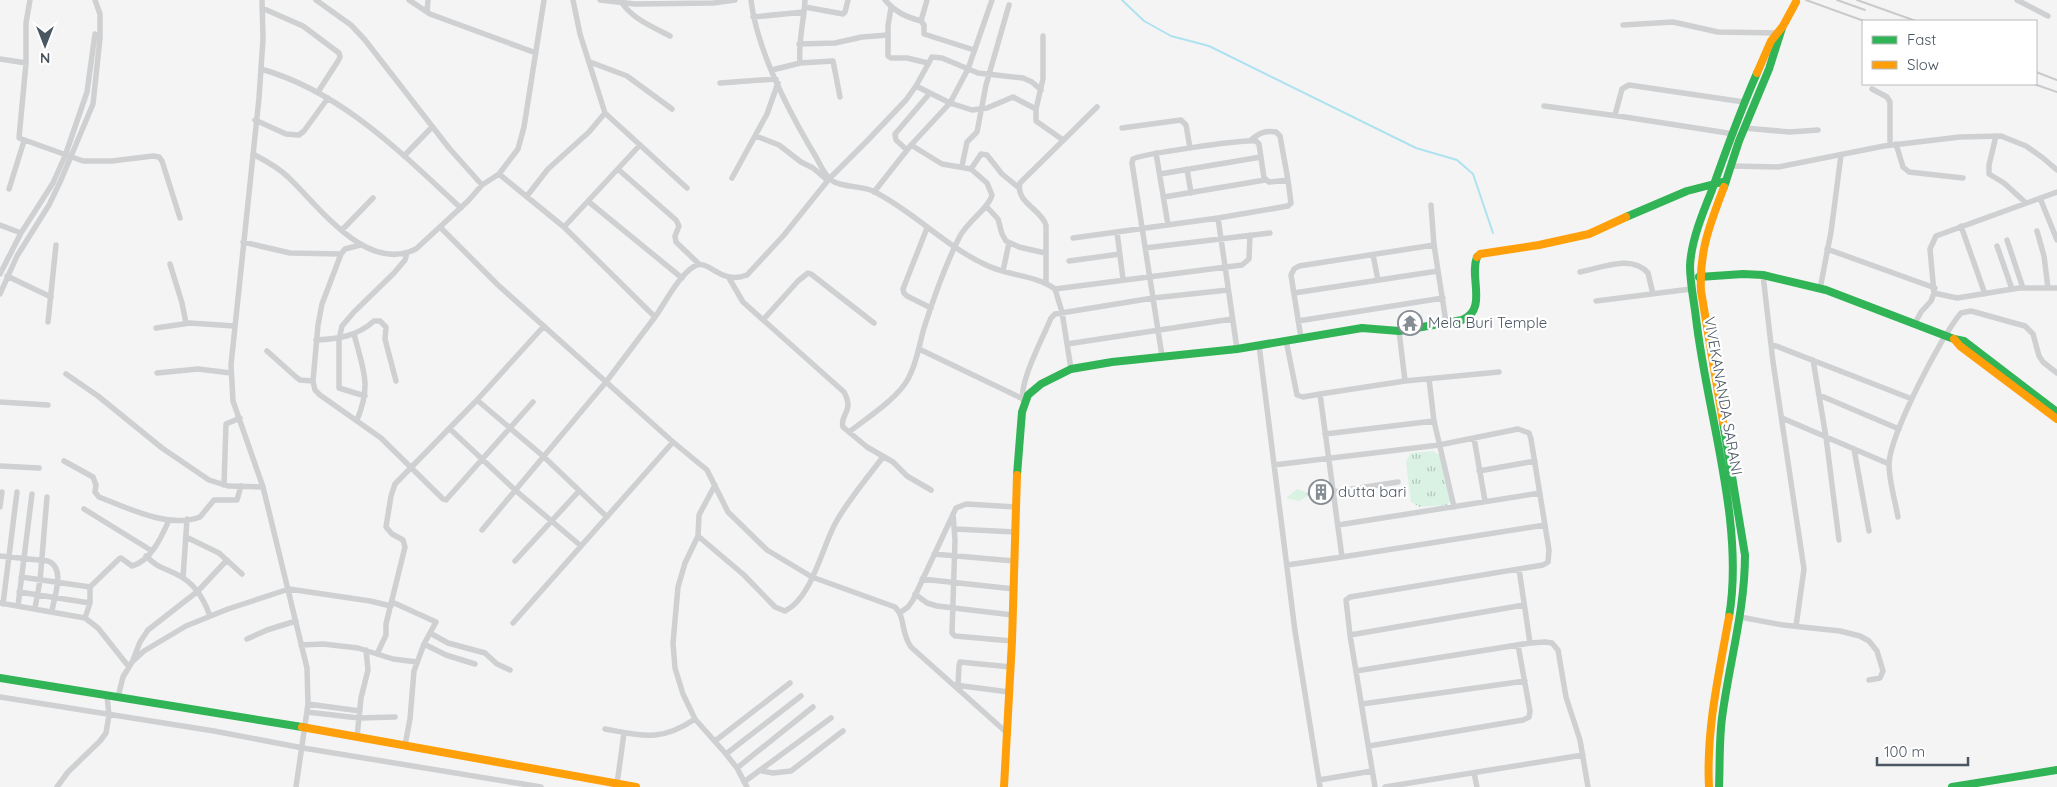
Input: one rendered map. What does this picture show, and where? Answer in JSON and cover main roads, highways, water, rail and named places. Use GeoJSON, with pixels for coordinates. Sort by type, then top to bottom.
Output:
{"type":"FeatureCollection","features":[{"type":"Feature","properties":{"kind":"waterway"},"geometry":{"type":"LineString","coordinates":[[1122,0],[1144,21],[1171,36],[1209,46],[1416,148],[1457,160],[1473,174],[1493,233]]}},
{"type":"Feature","properties":{"kind":"railway"},"geometry":{"type":"LineString","coordinates":[[1806,0],[1862,20]]}},
{"type":"Feature","properties":{"kind":"railway"},"geometry":{"type":"LineString","coordinates":[[1837,0],[1865,10]]}},
{"type":"Feature","properties":{"kind":"railway"},"geometry":{"type":"LineString","coordinates":[[1857,0],[1913,20]]}},
{"type":"Feature","properties":{"kind":"railway"},"geometry":{"type":"LineString","coordinates":[[2037,72],[2057,80]]}},
{"type":"Feature","properties":{"kind":"railway"},"geometry":{"type":"LineString","coordinates":[[2037,85],[2057,92]]}},
{"type":"Feature","properties":{"kind":"place","name":"Mela Buri Temple"},"geometry":{"type":"Point","coordinates":[1410,323]}},
{"type":"Feature","properties":{"kind":"place","name":"dutta bari"},"geometry":{"type":"Point","coordinates":[1321,492]}}]}
